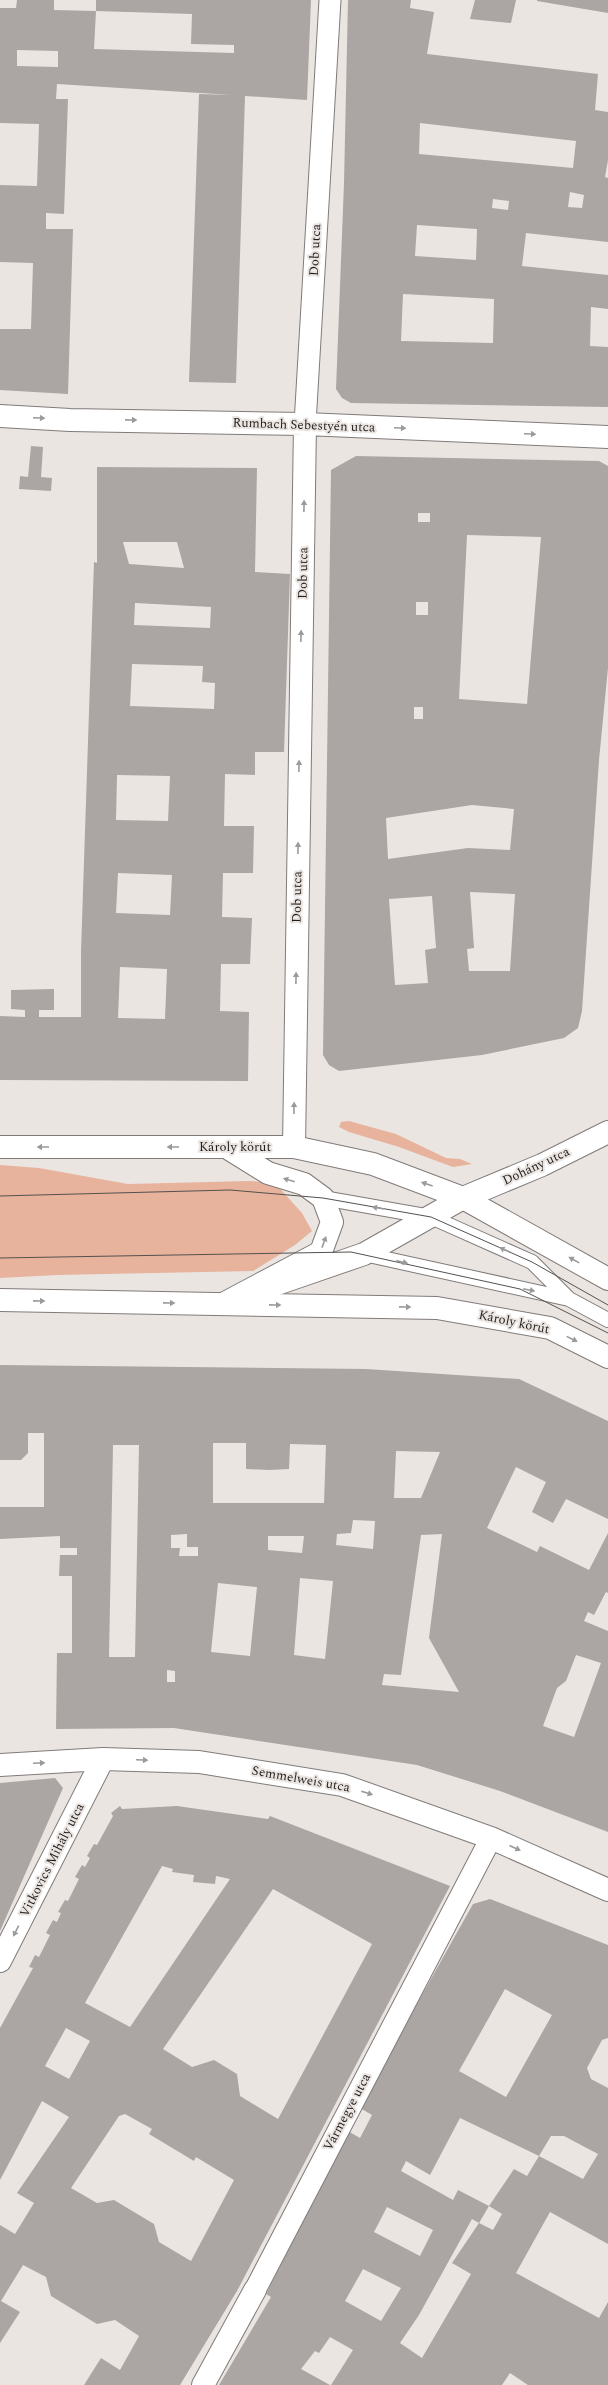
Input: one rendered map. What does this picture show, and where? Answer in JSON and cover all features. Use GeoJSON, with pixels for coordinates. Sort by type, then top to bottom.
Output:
{"type":"FeatureCollection","features":[{"type":"Feature","properties":{"kind":"street","name":"Dob utca"},"geometry":{"type":"LineString","coordinates":[[294,1147],[305,424],[330,0]]}},
{"type":"Feature","properties":{"kind":"street","name":"Rumbach Sebestyén utca"},"geometry":{"type":"LineString","coordinates":[[0,416],[70,420],[305,424],[608,437]]}},
{"type":"Feature","properties":{"kind":"street","name":"Dohány utca"},"geometry":{"type":"LineString","coordinates":[[463,1198],[542,1165],[608,1132]]}},
{"type":"Feature","properties":{"kind":"street","name":"Károly körút"},"geometry":{"type":"LineString","coordinates":[[0,1147],[294,1147],[372,1164],[463,1198],[608,1279]]}},
{"type":"Feature","properties":{"kind":"street"},"geometry":{"type":"LineString","coordinates":[[222,1304],[321,1252],[332,1222],[323,1198],[304,1184],[268,1173],[226,1147]]}},
{"type":"Feature","properties":{"kind":"street","name":"Károly körút"},"geometry":{"type":"LineString","coordinates":[[222,1304],[364,1254],[463,1198]]}},
{"type":"Feature","properties":{"kind":"street","name":"Károly körút"},"geometry":{"type":"LineString","coordinates":[[0,1300],[437,1308],[550,1328],[608,1357]]}},
{"type":"Feature","properties":{"kind":"street","name":"Semmelweis utca"},"geometry":{"type":"LineString","coordinates":[[0,1765],[103,1759],[199,1762],[342,1785],[491,1838],[608,1890]]}},
{"type":"Feature","properties":{"kind":"street","name":"Vitkovics Mihály utca"},"geometry":{"type":"LineString","coordinates":[[0,1961],[103,1759]]}},
{"type":"Feature","properties":{"kind":"street","name":"Vármegye utca"},"geometry":{"type":"LineString","coordinates":[[203,2385],[491,1838]]}},
{"type":"Feature","properties":{"kind":"lane"},"geometry":{"type":"LineString","coordinates":[[323,1198],[431,1217],[532,1262],[569,1299]]}},
{"type":"Feature","properties":{"kind":"lane"},"geometry":{"type":"LineString","coordinates":[[364,1254],[569,1299],[608,1320]]}},
{"type":"Feature","properties":{"kind":"shaded area"},"geometry":{"type":"Polygon","coordinates":[[[349,1121],[396,1134],[446,1158],[460,1159],[472,1164],[453,1167],[399,1147],[349,1132],[339,1127],[341,1122],[349,1121]]]}},
{"type":"Feature","properties":{"kind":"shaded area"},"geometry":{"type":"Polygon","coordinates":[[[0,1165],[39,1168],[128,1184],[250,1181],[275,1183],[302,1213],[312,1231],[295,1245],[253,1271],[57,1275],[0,1278],[0,1165]]]}},
{"type":"Feature","properties":{"kind":"building"},"geometry":{"type":"Polygon","coordinates":[[[17,0],[54,0],[54,10],[96,11],[96,0],[311,0],[307,100],[245,96],[236,383],[189,382],[199,94],[232,95],[57,84],[56,99],[68,99],[64,214],[46,213],[46,229],[73,229],[68,394],[0,390],[0,329],[31,329],[33,263],[0,262],[0,185],[37,186],[39,124],[0,123],[0,8],[16,8],[17,0]],[[96,11],[94,49],[234,53],[234,45],[191,44],[192,14],[96,11]],[[17,50],[17,66],[58,67],[58,51],[17,50]]]}},
{"type":"Feature","properties":{"kind":"building"},"geometry":{"type":"Polygon","coordinates":[[[348,0],[411,0],[410,8],[434,12],[427,54],[598,74],[595,110],[608,112],[608,160],[605,177],[608,178],[608,242],[526,233],[522,266],[608,275],[608,309],[591,307],[590,346],[608,347],[608,407],[351,403],[342,398],[336,389],[344,183],[348,0]],[[420,123],[419,154],[573,168],[576,141],[420,123]],[[570,192],[568,207],[582,208],[584,195],[570,192]],[[493,199],[492,208],[508,210],[509,201],[493,199]],[[417,225],[415,256],[476,260],[477,229],[417,225]],[[403,294],[401,341],[493,343],[494,299],[403,294]]]}},
{"type":"Feature","properties":{"kind":"building"},"geometry":{"type":"Polygon","coordinates":[[[475,0],[516,0],[511,23],[470,19],[475,0]]]}},
{"type":"Feature","properties":{"kind":"building"},"geometry":{"type":"Polygon","coordinates":[[[537,0],[608,0],[608,13],[537,1],[537,0]]]}},
{"type":"Feature","properties":{"kind":"building"},"geometry":{"type":"Polygon","coordinates":[[[31,446],[43,447],[41,477],[52,478],[51,491],[19,489],[20,476],[28,477],[31,446]]]}},
{"type":"Feature","properties":{"kind":"building"},"geometry":{"type":"Polygon","coordinates":[[[356,456],[599,461],[608,466],[608,668],[599,760],[582,1011],[578,1028],[564,1038],[482,1055],[339,1071],[329,1065],[323,1055],[331,470],[356,456]],[[418,513],[418,522],[430,522],[430,513],[418,513]],[[467,535],[459,699],[527,704],[541,537],[467,535]],[[416,602],[416,615],[428,615],[428,602],[416,602]],[[414,707],[414,719],[423,719],[423,707],[414,707]],[[472,805],[386,818],[388,859],[468,848],[510,850],[514,809],[472,805]],[[470,892],[474,948],[467,949],[469,971],[510,971],[515,894],[470,892]],[[432,896],[389,899],[395,985],[428,983],[425,950],[436,948],[432,896]]]}},
{"type":"Feature","properties":{"kind":"building"},"geometry":{"type":"Polygon","coordinates":[[[97,467],[257,468],[255,572],[290,574],[284,752],[255,752],[255,775],[225,774],[224,826],[254,826],[253,873],[223,873],[222,917],[252,918],[250,964],[221,964],[220,1011],[249,1012],[248,1081],[0,1080],[0,1016],[25,1017],[25,1010],[11,1009],[11,990],[54,989],[54,1010],[39,1010],[39,1017],[81,1017],[81,951],[94,562],[97,563],[97,467]],[[123,542],[129,564],[184,568],[177,542],[123,542]],[[135,603],[134,625],[210,628],[211,607],[135,603]],[[132,664],[130,706],[214,709],[215,683],[202,682],[203,666],[132,664]],[[117,775],[116,820],[168,821],[170,776],[117,775]],[[118,873],[116,913],[170,915],[172,875],[118,873]],[[120,967],[118,1018],[165,1019],[167,969],[120,967]]]}},
{"type":"Feature","properties":{"kind":"building"},"geometry":{"type":"Polygon","coordinates":[[[0,1365],[366,1369],[519,1379],[608,1421],[608,1519],[566,1499],[553,1523],[532,1512],[546,1482],[516,1467],[487,1528],[537,1552],[540,1546],[589,1570],[608,1533],[608,1593],[606,1592],[594,1615],[588,1612],[584,1621],[608,1631],[608,1832],[500,1791],[417,1765],[174,1728],[56,1729],[57,1653],[72,1653],[72,1576],[59,1576],[60,1555],[77,1555],[77,1548],[60,1548],[60,1536],[0,1539],[0,1507],[44,1507],[44,1433],[28,1433],[28,1453],[21,1460],[0,1460],[0,1365]],[[213,1443],[213,1503],[324,1503],[326,1445],[290,1444],[289,1469],[269,1470],[246,1469],[246,1443],[213,1443]],[[113,1445],[109,1657],[135,1657],[139,1445],[113,1445]],[[396,1451],[394,1498],[421,1498],[440,1452],[396,1451]],[[353,1520],[351,1533],[337,1534],[336,1545],[373,1549],[375,1521],[353,1520]],[[187,1534],[171,1535],[171,1548],[180,1548],[179,1556],[198,1556],[198,1547],[187,1547],[187,1534]],[[442,1534],[421,1535],[401,1675],[384,1674],[382,1685],[459,1692],[429,1638],[442,1534]],[[268,1536],[268,1550],[302,1553],[304,1536],[268,1536]],[[300,1578],[294,1655],[325,1659],[333,1581],[300,1578]],[[218,1583],[211,1652],[250,1656],[257,1587],[218,1583]],[[576,1655],[566,1681],[557,1688],[543,1726],[574,1737],[601,1663],[576,1655]],[[167,1670],[167,1682],[175,1682],[175,1671],[167,1670]]]}},
{"type":"Feature","properties":{"kind":"building"},"geometry":{"type":"Polygon","coordinates":[[[55,1778],[63,1788],[0,1931],[0,1783],[55,1778]]]}},
{"type":"Feature","properties":{"kind":"building"},"geometry":{"type":"Polygon","coordinates":[[[120,1806],[122,1809],[177,1806],[268,1819],[270,1816],[450,1886],[237,2291],[180,2385],[84,2385],[101,2358],[120,2370],[139,2336],[115,2320],[97,2324],[51,2296],[46,2277],[23,2265],[1,2301],[20,2312],[0,2343],[0,2225],[15,2234],[34,2203],[17,2193],[69,2117],[42,2101],[0,2180],[0,2028],[33,1968],[29,1967],[35,1955],[39,1957],[50,1935],[46,1933],[53,1920],[57,1922],[61,1913],[58,1912],[65,1900],[68,1901],[79,1879],[75,1877],[82,1865],[85,1867],[90,1858],[87,1856],[94,1844],[97,1845],[113,1816],[111,1813],[120,1806]],[[162,1866],[85,2003],[130,2027],[230,1879],[216,1876],[215,1884],[193,1882],[194,1875],[172,1872],[173,1869],[162,1866]],[[273,1889],[163,2049],[192,2067],[214,2060],[237,2074],[240,2096],[278,2119],[372,1944],[273,1889]],[[66,2028],[45,2066],[69,2079],[90,2041],[66,2028]],[[125,2114],[119,2116],[71,2188],[97,2203],[114,2200],[154,2224],[159,2242],[191,2261],[234,2180],[196,2157],[194,2161],[149,2134],[152,2129],[125,2114]]]}},
{"type":"Feature","properties":{"kind":"building"},"geometry":{"type":"Polygon","coordinates":[[[490,1899],[608,1945],[608,2038],[602,2040],[587,2068],[591,2079],[608,2088],[608,2244],[550,2212],[516,2273],[599,2318],[608,2302],[608,2385],[528,2385],[510,2373],[502,2385],[331,2385],[353,2350],[330,2337],[319,2353],[315,2351],[301,2369],[330,2385],[219,2385],[271,2297],[266,2294],[348,2131],[360,2138],[372,2115],[360,2108],[473,1904],[490,1899]],[[505,1989],[459,2071],[506,2097],[552,2015],[505,1989]],[[460,2118],[430,2175],[406,2161],[401,2171],[453,2200],[458,2190],[489,2206],[514,2169],[527,2176],[539,2156],[460,2118]],[[551,2136],[539,2156],[583,2179],[598,2154],[564,2136],[551,2136]],[[489,2206],[479,2223],[493,2230],[502,2214],[489,2206]],[[387,2207],[374,2232],[420,2256],[433,2230],[387,2207]],[[472,2219],[419,2315],[400,2343],[422,2358],[471,2274],[452,2263],[479,2223],[472,2219]],[[363,2269],[345,2301],[381,2321],[401,2288],[363,2269]]]}},
{"type":"Feature","properties":{"kind":"tram line"},"geometry":{"type":"LineString","coordinates":[[0,1196],[230,1190],[323,1198],[431,1217],[532,1262],[608,1305]]}},
{"type":"Feature","properties":{"kind":"tram line"},"geometry":{"type":"LineString","coordinates":[[0,1258],[351,1252],[520,1289],[608,1333]]}}]}
